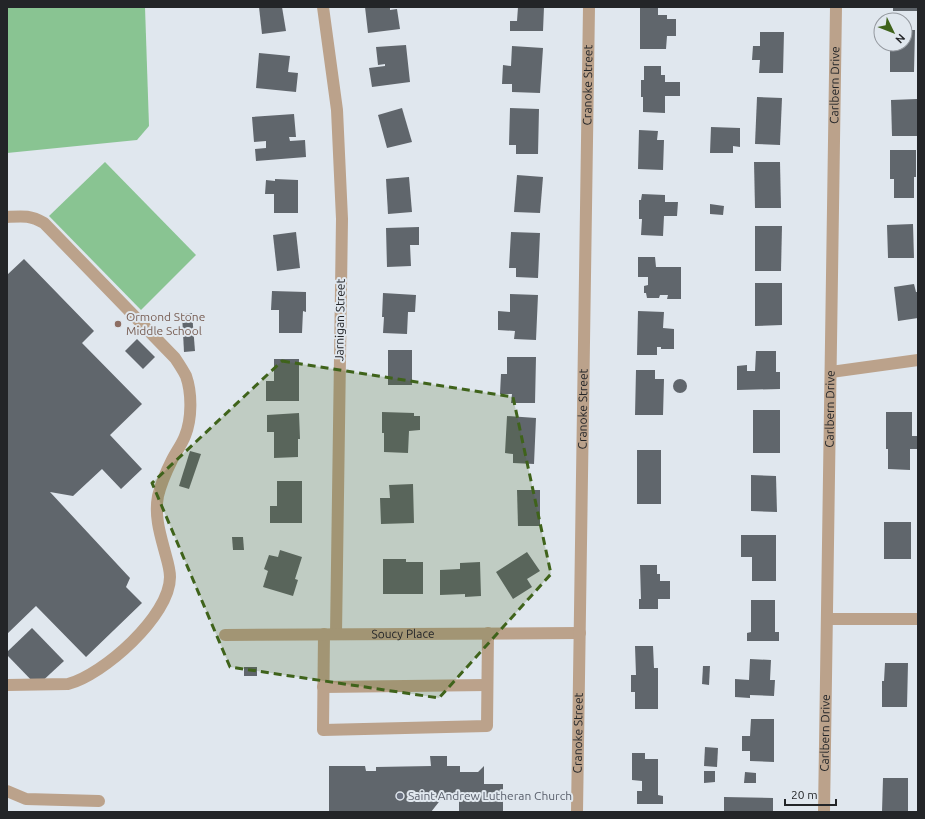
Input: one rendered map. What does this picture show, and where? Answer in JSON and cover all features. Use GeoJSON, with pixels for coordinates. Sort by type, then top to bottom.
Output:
{"type":"FeatureCollection","features":[{"type":"Feature","properties":{"kind":"street","name":"Jarnigan Street"},"geometry":{"type":"LineString","coordinates":[[323,7],[337,110],[342,219],[330,634],[323,687],[323,730],[487,726],[487,685]]}},
{"type":"Feature","properties":{"kind":"street","name":"Cranoke Street"},"geometry":{"type":"LineString","coordinates":[[577,812],[589,7]]}},
{"type":"Feature","properties":{"kind":"street","name":"Carlbern Drive"},"geometry":{"type":"LineString","coordinates":[[824,812],[836,7]]}},
{"type":"Feature","properties":{"kind":"street"},"geometry":{"type":"LineString","coordinates":[[7,218],[24,216],[34,218],[44,223],[175,358],[185,374],[188,385],[190,407],[185,437],[162,481],[158,498],[157,520],[170,577],[168,591],[154,618],[129,645],[90,674],[75,682],[68,684],[7,685]]}},
{"type":"Feature","properties":{"kind":"street"},"geometry":{"type":"LineString","coordinates":[[831,372],[918,360]]}},
{"type":"Feature","properties":{"kind":"street"},"geometry":{"type":"LineString","coordinates":[[828,619],[918,619]]}},
{"type":"Feature","properties":{"kind":"street","name":"Soucy Place"},"geometry":{"type":"LineString","coordinates":[[225,634],[580,632]]}},
{"type":"Feature","properties":{"kind":"street"},"geometry":{"type":"LineString","coordinates":[[323,687],[487,685],[488,633]]}},
{"type":"Feature","properties":{"kind":"street"},"geometry":{"type":"LineString","coordinates":[[7,791],[26,799],[99,801]]}},
{"type":"Feature","properties":{"kind":"highlighted area"},"geometry":{"type":"Polygon","coordinates":[[[282,361],[513,397],[551,574],[439,698],[230,667],[152,483],[282,361]]]}},
{"type":"Feature","properties":{"kind":"green space"},"geometry":{"type":"Polygon","coordinates":[[[7,7],[145,7],[149,126],[137,140],[7,153],[7,7]]]}},
{"type":"Feature","properties":{"kind":"green space"},"geometry":{"type":"Polygon","coordinates":[[[105,162],[196,255],[141,310],[49,216],[105,162]]]}},
{"type":"Feature","properties":{"kind":"building"},"geometry":{"type":"Polygon","coordinates":[[[259,7],[282,7],[286,31],[262,34],[259,7]]]}},
{"type":"Feature","properties":{"kind":"building"},"geometry":{"type":"Polygon","coordinates":[[[365,7],[390,7],[390,10],[397,9],[400,29],[368,33],[365,7]]]}},
{"type":"Feature","properties":{"kind":"building"},"geometry":{"type":"Polygon","coordinates":[[[518,7],[544,7],[543,31],[510,31],[510,21],[517,21],[518,7]]]}},
{"type":"Feature","properties":{"kind":"building"},"geometry":{"type":"Polygon","coordinates":[[[640,7],[658,7],[658,15],[667,15],[667,19],[676,19],[676,36],[667,36],[666,49],[640,49],[640,7]]]}},
{"type":"Feature","properties":{"kind":"building"},"geometry":{"type":"Polygon","coordinates":[[[893,7],[918,7],[918,11],[893,11],[893,7]]]}},
{"type":"Feature","properties":{"kind":"building"},"geometry":{"type":"Polygon","coordinates":[[[913,30],[915,30],[914,72],[890,72],[890,52],[913,52],[913,30]]]}},
{"type":"Feature","properties":{"kind":"building"},"geometry":{"type":"Polygon","coordinates":[[[760,32],[784,32],[783,73],[759,73],[760,60],[752,60],[753,46],[760,46],[760,32]]]}},
{"type":"Feature","properties":{"kind":"building"},"geometry":{"type":"Polygon","coordinates":[[[406,45],[410,82],[372,87],[369,68],[385,66],[385,64],[378,65],[376,47],[406,45]]]}},
{"type":"Feature","properties":{"kind":"building"},"geometry":{"type":"Polygon","coordinates":[[[512,46],[543,48],[540,93],[512,92],[512,84],[502,84],[503,65],[511,66],[512,46]]]}},
{"type":"Feature","properties":{"kind":"building"},"geometry":{"type":"Polygon","coordinates":[[[259,53],[290,56],[288,72],[298,73],[296,92],[256,88],[259,53]]]}},
{"type":"Feature","properties":{"kind":"building"},"geometry":{"type":"Polygon","coordinates":[[[644,66],[661,66],[661,75],[665,75],[665,82],[680,82],[680,96],[665,96],[665,113],[643,112],[641,80],[644,80],[644,66]]]}},
{"type":"Feature","properties":{"kind":"building"},"geometry":{"type":"Polygon","coordinates":[[[757,97],[782,98],[780,145],[755,144],[757,97]]]}},
{"type":"Feature","properties":{"kind":"building"},"geometry":{"type":"Polygon","coordinates":[[[917,99],[918,136],[892,136],[891,100],[917,99]]]}},
{"type":"Feature","properties":{"kind":"building"},"geometry":{"type":"Polygon","coordinates":[[[402,108],[412,142],[387,148],[378,115],[402,108]]]}},
{"type":"Feature","properties":{"kind":"building"},"geometry":{"type":"Polygon","coordinates":[[[510,108],[539,109],[538,154],[516,154],[516,145],[509,145],[510,108]]]}},
{"type":"Feature","properties":{"kind":"building"},"geometry":{"type":"Polygon","coordinates":[[[294,114],[296,137],[289,137],[290,141],[305,140],[306,157],[256,161],[255,149],[266,148],[266,141],[254,142],[252,117],[294,114]]]}},
{"type":"Feature","properties":{"kind":"building"},"geometry":{"type":"Polygon","coordinates":[[[711,127],[740,128],[740,147],[733,146],[733,153],[710,153],[711,127]]]}},
{"type":"Feature","properties":{"kind":"building"},"geometry":{"type":"Polygon","coordinates":[[[639,130],[658,131],[657,140],[664,140],[663,170],[638,169],[639,130]]]}},
{"type":"Feature","properties":{"kind":"building"},"geometry":{"type":"Polygon","coordinates":[[[890,150],[916,150],[914,198],[894,198],[894,179],[890,179],[890,150]]]}},
{"type":"Feature","properties":{"kind":"building"},"geometry":{"type":"Polygon","coordinates":[[[754,162],[780,162],[781,208],[755,208],[754,162]]]}},
{"type":"Feature","properties":{"kind":"building"},"geometry":{"type":"Polygon","coordinates":[[[517,175],[543,177],[540,213],[514,212],[517,175]]]}},
{"type":"Feature","properties":{"kind":"building"},"geometry":{"type":"Polygon","coordinates":[[[409,177],[412,212],[388,214],[386,179],[409,177]]]}},
{"type":"Feature","properties":{"kind":"building"},"geometry":{"type":"Polygon","coordinates":[[[275,179],[298,180],[298,213],[274,213],[274,194],[265,194],[266,180],[275,181],[275,179]]]}},
{"type":"Feature","properties":{"kind":"building"},"geometry":{"type":"Polygon","coordinates":[[[642,194],[665,195],[665,202],[678,202],[677,216],[664,216],[663,236],[641,235],[642,219],[639,219],[639,200],[641,200],[642,194]]]}},
{"type":"Feature","properties":{"kind":"building"},"geometry":{"type":"Polygon","coordinates":[[[710,204],[724,206],[723,215],[710,214],[710,204]]]}},
{"type":"Feature","properties":{"kind":"building"},"geometry":{"type":"Polygon","coordinates":[[[913,224],[914,258],[888,258],[887,225],[913,224]]]}},
{"type":"Feature","properties":{"kind":"building"},"geometry":{"type":"Polygon","coordinates":[[[755,226],[782,226],[781,271],[755,271],[755,226]]]}},
{"type":"Feature","properties":{"kind":"building"},"geometry":{"type":"Polygon","coordinates":[[[419,227],[419,245],[410,245],[411,266],[387,267],[386,228],[419,227]]]}},
{"type":"Feature","properties":{"kind":"building"},"geometry":{"type":"Polygon","coordinates":[[[296,232],[300,268],[277,271],[273,235],[296,232]]]}},
{"type":"Feature","properties":{"kind":"building"},"geometry":{"type":"Polygon","coordinates":[[[511,232],[540,233],[538,278],[516,277],[516,268],[509,268],[511,232]]]}},
{"type":"Feature","properties":{"kind":"building"},"geometry":{"type":"Polygon","coordinates":[[[638,257],[655,257],[656,267],[681,267],[681,299],[667,299],[668,295],[660,295],[659,298],[647,298],[646,293],[644,293],[644,286],[648,285],[648,277],[638,277],[638,257]]]}},
{"type":"Feature","properties":{"kind":"building"},"geometry":{"type":"Polygon","coordinates":[[[24,259],[94,331],[82,343],[142,404],[110,435],[142,469],[121,489],[102,469],[73,496],[50,492],[130,578],[126,587],[142,603],[86,657],[36,606],[7,634],[7,275],[24,259]]]}},
{"type":"Feature","properties":{"kind":"building"},"geometry":{"type":"Polygon","coordinates":[[[755,283],[782,283],[782,325],[755,326],[755,283]]]}},
{"type":"Feature","properties":{"kind":"building"},"geometry":{"type":"Polygon","coordinates":[[[914,284],[916,292],[918,292],[918,318],[898,321],[894,287],[914,284]]]}},
{"type":"Feature","properties":{"kind":"building"},"geometry":{"type":"Polygon","coordinates":[[[272,291],[306,292],[306,312],[303,311],[302,333],[279,333],[279,310],[271,310],[272,291]]]}},
{"type":"Feature","properties":{"kind":"building"},"geometry":{"type":"Polygon","coordinates":[[[383,293],[416,295],[415,312],[408,312],[407,334],[383,333],[383,293]]]}},
{"type":"Feature","properties":{"kind":"building"},"geometry":{"type":"Polygon","coordinates":[[[510,294],[538,295],[536,340],[514,339],[515,331],[498,330],[498,311],[510,312],[510,294]]]}},
{"type":"Feature","properties":{"kind":"building"},"geometry":{"type":"Polygon","coordinates":[[[638,311],[664,312],[663,328],[674,329],[674,349],[661,349],[661,347],[657,347],[657,355],[637,355],[638,311]]]}},
{"type":"Feature","properties":{"kind":"building"},"geometry":{"type":"Polygon","coordinates":[[[192,313],[195,351],[184,352],[182,314],[192,313]]]}},
{"type":"Feature","properties":{"kind":"building"},"geometry":{"type":"Polygon","coordinates":[[[137,339],[155,357],[143,369],[125,351],[137,339]]]}},
{"type":"Feature","properties":{"kind":"building"},"geometry":{"type":"Polygon","coordinates":[[[388,350],[412,350],[412,385],[388,385],[388,350]]]}},
{"type":"Feature","properties":{"kind":"building"},"geometry":{"type":"Polygon","coordinates":[[[756,351],[776,351],[776,372],[780,372],[780,389],[737,390],[737,366],[747,365],[747,371],[755,371],[756,351]]]}},
{"type":"Feature","properties":{"kind":"building"},"geometry":{"type":"Polygon","coordinates":[[[507,357],[536,357],[535,403],[511,403],[512,394],[500,394],[501,374],[507,374],[507,357]]]}},
{"type":"Feature","properties":{"kind":"building"},"geometry":{"type":"Polygon","coordinates":[[[274,359],[299,359],[299,401],[266,401],[266,381],[274,381],[274,359]]]}},
{"type":"Feature","properties":{"kind":"building"},"geometry":{"type":"Polygon","coordinates":[[[636,370],[655,370],[655,379],[664,379],[663,415],[635,415],[636,370]]]}},
{"type":"Feature","properties":{"kind":"building"},"geometry":{"type":"Polygon","coordinates":[[[677,379],[683,379],[687,383],[687,389],[683,393],[677,393],[673,389],[673,383],[677,379]]]}},
{"type":"Feature","properties":{"kind":"building"},"geometry":{"type":"Polygon","coordinates":[[[753,410],[780,410],[780,453],[753,453],[753,410]]]}},
{"type":"Feature","properties":{"kind":"building"},"geometry":{"type":"Polygon","coordinates":[[[382,412],[414,413],[414,416],[420,416],[420,430],[409,431],[408,453],[384,452],[382,412]]]}},
{"type":"Feature","properties":{"kind":"building"},"geometry":{"type":"Polygon","coordinates":[[[886,412],[912,412],[912,436],[918,436],[918,449],[910,449],[910,470],[888,469],[888,449],[886,449],[886,412]]]}},
{"type":"Feature","properties":{"kind":"building"},"geometry":{"type":"Polygon","coordinates":[[[299,413],[300,439],[298,439],[298,457],[274,458],[274,432],[267,432],[267,415],[299,413]]]}},
{"type":"Feature","properties":{"kind":"building"},"geometry":{"type":"Polygon","coordinates":[[[507,416],[536,418],[534,464],[513,463],[513,454],[505,453],[507,416]]]}},
{"type":"Feature","properties":{"kind":"building"},"geometry":{"type":"Polygon","coordinates":[[[637,450],[661,450],[661,504],[637,504],[637,450]]]}},
{"type":"Feature","properties":{"kind":"building"},"geometry":{"type":"Polygon","coordinates":[[[190,451],[201,454],[189,489],[179,486],[190,451]]]}},
{"type":"Feature","properties":{"kind":"building"},"geometry":{"type":"Polygon","coordinates":[[[751,475],[776,476],[777,512],[751,511],[751,475]]]}},
{"type":"Feature","properties":{"kind":"building"},"geometry":{"type":"Polygon","coordinates":[[[277,481],[302,481],[302,523],[270,523],[270,506],[277,506],[277,481]]]}},
{"type":"Feature","properties":{"kind":"building"},"geometry":{"type":"Polygon","coordinates":[[[413,484],[414,523],[381,524],[380,498],[390,498],[389,485],[413,484]]]}},
{"type":"Feature","properties":{"kind":"building"},"geometry":{"type":"Polygon","coordinates":[[[517,490],[540,490],[540,526],[518,526],[517,490]]]}},
{"type":"Feature","properties":{"kind":"building"},"geometry":{"type":"Polygon","coordinates":[[[884,522],[911,522],[911,559],[884,559],[884,522]]]}},
{"type":"Feature","properties":{"kind":"building"},"geometry":{"type":"Polygon","coordinates":[[[741,535],[776,535],[776,581],[752,581],[752,557],[741,557],[741,535]]]}},
{"type":"Feature","properties":{"kind":"building"},"geometry":{"type":"Polygon","coordinates":[[[232,537],[243,537],[244,550],[233,550],[232,537]]]}},
{"type":"Feature","properties":{"kind":"building"},"geometry":{"type":"Polygon","coordinates":[[[280,550],[302,557],[295,579],[298,580],[293,596],[263,587],[268,571],[264,569],[269,555],[278,557],[280,550]]]}},
{"type":"Feature","properties":{"kind":"building"},"geometry":{"type":"Polygon","coordinates":[[[527,552],[540,571],[527,579],[532,587],[513,599],[496,572],[527,552]]]}},
{"type":"Feature","properties":{"kind":"building"},"geometry":{"type":"Polygon","coordinates":[[[383,559],[406,559],[406,562],[423,562],[423,594],[383,594],[383,559]]]}},
{"type":"Feature","properties":{"kind":"building"},"geometry":{"type":"Polygon","coordinates":[[[480,562],[481,596],[465,597],[465,594],[440,595],[440,570],[460,569],[460,563],[480,562]]]}},
{"type":"Feature","properties":{"kind":"building"},"geometry":{"type":"Polygon","coordinates":[[[640,565],[657,565],[657,574],[660,574],[660,581],[670,581],[670,599],[658,599],[658,609],[639,609],[639,599],[641,599],[640,565]]]}},
{"type":"Feature","properties":{"kind":"building"},"geometry":{"type":"Polygon","coordinates":[[[751,600],[775,600],[775,632],[779,632],[779,641],[747,641],[747,633],[751,632],[751,600]]]}},
{"type":"Feature","properties":{"kind":"building"},"geometry":{"type":"Polygon","coordinates":[[[32,628],[64,661],[37,686],[7,655],[7,652],[32,628]]]}},
{"type":"Feature","properties":{"kind":"building"},"geometry":{"type":"Polygon","coordinates":[[[635,646],[653,646],[654,668],[658,668],[658,709],[635,709],[635,692],[631,692],[631,675],[636,675],[635,646]]]}},
{"type":"Feature","properties":{"kind":"building"},"geometry":{"type":"Polygon","coordinates":[[[750,659],[771,660],[770,680],[775,680],[774,696],[750,695],[750,698],[735,697],[735,679],[749,680],[750,659]]]}},
{"type":"Feature","properties":{"kind":"building"},"geometry":{"type":"Polygon","coordinates":[[[885,663],[908,663],[907,707],[882,707],[882,681],[884,681],[885,663]]]}},
{"type":"Feature","properties":{"kind":"building"},"geometry":{"type":"Polygon","coordinates":[[[703,666],[710,666],[709,685],[702,684],[703,666]]]}},
{"type":"Feature","properties":{"kind":"building"},"geometry":{"type":"Polygon","coordinates":[[[244,667],[257,667],[257,676],[244,676],[244,667]]]}},
{"type":"Feature","properties":{"kind":"building"},"geometry":{"type":"Polygon","coordinates":[[[751,719],[774,719],[774,762],[750,761],[750,751],[742,751],[742,736],[750,736],[751,719]]]}},
{"type":"Feature","properties":{"kind":"building"},"geometry":{"type":"Polygon","coordinates":[[[705,747],[718,748],[717,767],[704,766],[705,747]]]}},
{"type":"Feature","properties":{"kind":"building"},"geometry":{"type":"Polygon","coordinates":[[[632,753],[645,753],[645,759],[658,759],[658,795],[663,796],[663,804],[637,804],[637,791],[642,791],[642,781],[632,780],[632,753]]]}},
{"type":"Feature","properties":{"kind":"building","name":"Saint Andrew Lutheran Church"},"geometry":{"type":"Polygon","coordinates":[[[430,756],[447,756],[447,766],[460,766],[460,772],[478,772],[484,766],[484,784],[503,784],[503,812],[459,812],[459,798],[442,798],[431,812],[329,812],[329,766],[365,766],[366,771],[376,771],[376,767],[431,766],[430,756]]]}},
{"type":"Feature","properties":{"kind":"building"},"geometry":{"type":"Polygon","coordinates":[[[704,771],[715,771],[715,782],[704,783],[704,771]]]}},
{"type":"Feature","properties":{"kind":"building"},"geometry":{"type":"Polygon","coordinates":[[[745,772],[756,773],[756,783],[744,783],[745,772]]]}},
{"type":"Feature","properties":{"kind":"building"},"geometry":{"type":"Polygon","coordinates":[[[883,778],[908,778],[908,812],[882,812],[883,778]]]}},
{"type":"Feature","properties":{"kind":"building"},"geometry":{"type":"Polygon","coordinates":[[[724,797],[773,798],[773,812],[724,812],[724,797]]]}},
{"type":"Feature","properties":{"kind":"place","name":"Ormond Stone Middle School"},"geometry":{"type":"Point","coordinates":[118,324]}},
{"type":"Feature","properties":{"kind":"place","name":"Saint Andrew Lutheran Church"},"geometry":{"type":"Point","coordinates":[400,796]}}]}
